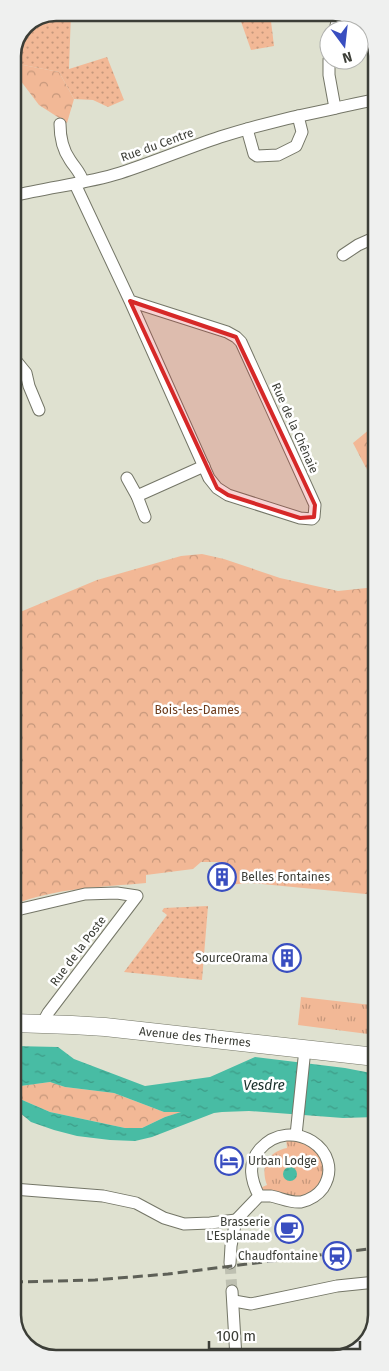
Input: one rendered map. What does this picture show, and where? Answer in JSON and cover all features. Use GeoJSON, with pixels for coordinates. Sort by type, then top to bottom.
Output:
{"type":"FeatureCollection","features":[{"type":"Feature","properties":{"kind":"main road","name":"Avenue des Thermes"},"geometry":{"type":"LineString","coordinates":[[21,1023],[105,1027],[304,1057],[368,1057]]}},
{"type":"Feature","properties":{"kind":"street"},"geometry":{"type":"LineString","coordinates":[[330,70],[335,108]]}},
{"type":"Feature","properties":{"kind":"street","name":"Rue du Centre"},"geometry":{"type":"LineString","coordinates":[[21,194],[120,173],[175,152],[247,129],[368,101]]}},
{"type":"Feature","properties":{"kind":"street"},"geometry":{"type":"LineString","coordinates":[[247,129],[254,154],[257,156],[278,155],[296,146],[302,132],[298,116]]}},
{"type":"Feature","properties":{"kind":"street","name":"Rue de la Chênaie"},"geometry":{"type":"LineString","coordinates":[[60,124],[60,134],[64,147],[69,159],[81,175],[79,183],[130,301],[209,478],[216,488],[228,495],[300,518],[312,519],[314,517],[314,505],[241,342],[227,332],[130,301]]}},
{"type":"Feature","properties":{"kind":"street"},"geometry":{"type":"LineString","coordinates":[[343,255],[368,241]]}},
{"type":"Feature","properties":{"kind":"street"},"geometry":{"type":"LineString","coordinates":[[21,367],[26,373],[39,410]]}},
{"type":"Feature","properties":{"kind":"street"},"geometry":{"type":"LineString","coordinates":[[137,496],[204,466]]}},
{"type":"Feature","properties":{"kind":"street"},"geometry":{"type":"LineString","coordinates":[[127,478],[137,496],[145,517]]}},
{"type":"Feature","properties":{"kind":"street","name":"Rue de la Poste"},"geometry":{"type":"LineString","coordinates":[[21,909],[85,894],[117,893],[138,896],[48,1013],[42,1024]]}},
{"type":"Feature","properties":{"kind":"street"},"geometry":{"type":"LineString","coordinates":[[296,1134],[304,1057]]}},
{"type":"Feature","properties":{"kind":"street"},"geometry":{"type":"LineString","coordinates":[[230,1263],[236,1220],[259,1196],[272,1196],[289,1202],[300,1202],[309,1200],[320,1191],[328,1176],[328,1162],[322,1151],[308,1139],[296,1134],[272,1139],[256,1153],[252,1162],[253,1183],[259,1196]]}},
{"type":"Feature","properties":{"kind":"street"},"geometry":{"type":"LineString","coordinates":[[21,1190],[103,1196],[136,1203],[164,1218],[184,1224],[236,1220]]}},
{"type":"Feature","properties":{"kind":"street"},"geometry":{"type":"LineString","coordinates":[[236,1350],[233,1296],[250,1304],[337,1286],[368,1283]]}},
{"type":"Feature","properties":{"kind":"highlighted area"},"geometry":{"type":"Polygon","coordinates":[[[130,301],[236,337],[315,505],[314,517],[300,518],[228,495],[217,488],[130,301]]]}},
{"type":"Feature","properties":{"kind":"green space"},"geometry":{"type":"Polygon","coordinates":[[[71,21],[69,69],[107,57],[124,100],[108,107],[93,100],[74,99],[59,72],[21,65],[22,49],[31,31],[37,27],[49,22],[71,21]]]}},
{"type":"Feature","properties":{"kind":"green space"},"geometry":{"type":"Polygon","coordinates":[[[241,21],[271,21],[274,46],[251,50],[241,21]]]}},
{"type":"Feature","properties":{"kind":"green space"},"geometry":{"type":"Polygon","coordinates":[[[21,65],[59,72],[74,99],[67,123],[39,105],[21,81],[21,65]]]}},
{"type":"Feature","properties":{"kind":"green space"},"geometry":{"type":"Polygon","coordinates":[[[368,431],[368,471],[365,466],[353,443],[368,431]]]}},
{"type":"Feature","properties":{"kind":"green space","name":"Bois-les-Dames"},"geometry":{"type":"Polygon","coordinates":[[[202,554],[224,559],[280,578],[338,591],[368,588],[368,894],[251,883],[226,885],[223,862],[201,862],[193,869],[146,875],[146,883],[61,892],[21,902],[21,612],[97,580],[181,556],[202,554]]]}},
{"type":"Feature","properties":{"kind":"green space"},"geometry":{"type":"Polygon","coordinates":[[[208,906],[202,980],[124,972],[167,915],[162,911],[164,908],[208,906]]]}},
{"type":"Feature","properties":{"kind":"green space"},"geometry":{"type":"Polygon","coordinates":[[[301,997],[368,1005],[368,1034],[298,1025],[301,997]]]}},
{"type":"Feature","properties":{"kind":"green space"},"geometry":{"type":"Polygon","coordinates":[[[50,1082],[65,1087],[114,1093],[164,1112],[182,1112],[165,1117],[142,1128],[125,1128],[50,1112],[21,1099],[21,1086],[50,1082]]]}},
{"type":"Feature","properties":{"kind":"green space"},"geometry":{"type":"Polygon","coordinates":[[[286,1138],[293,1138],[317,1149],[325,1169],[318,1189],[301,1199],[260,1188],[267,1185],[264,1172],[267,1161],[270,1156],[287,1148],[286,1138]]]}},
{"type":"Feature","properties":{"kind":"water","name":"Vesdre"},"geometry":{"type":"Polygon","coordinates":[[[21,1046],[58,1047],[74,1059],[145,1086],[210,1077],[255,1057],[368,1072],[368,1117],[343,1118],[249,1111],[222,1112],[214,1113],[152,1137],[135,1141],[110,1140],[77,1136],[31,1122],[21,1114],[21,1099],[50,1112],[125,1128],[142,1128],[181,1112],[164,1112],[114,1093],[65,1087],[50,1082],[21,1086],[21,1046]]]}},
{"type":"Feature","properties":{"kind":"water"},"geometry":{"type":"Polygon","coordinates":[[[287,1167],[293,1167],[297,1174],[293,1181],[287,1181],[283,1177],[283,1171],[287,1167]]]}},
{"type":"Feature","properties":{"kind":"tunnel"},"geometry":{"type":"LineString","coordinates":[[230,1263],[232,1291]]}},
{"type":"Feature","properties":{"kind":"railway"},"geometry":{"type":"LineString","coordinates":[[21,1282],[95,1280],[168,1274],[368,1249]]}},
{"type":"Feature","properties":{"kind":"place","name":"Belles Fontaines"},"geometry":{"type":"Point","coordinates":[222,877]}},
{"type":"Feature","properties":{"kind":"place","name":"SourceOrama"},"geometry":{"type":"Point","coordinates":[287,958]}},
{"type":"Feature","properties":{"kind":"place","name":"Urban Lodge"},"geometry":{"type":"Point","coordinates":[229,1161]}},
{"type":"Feature","properties":{"kind":"place","name":"Brasserie L'Esplanade"},"geometry":{"type":"Point","coordinates":[289,1229]}},
{"type":"Feature","properties":{"kind":"place","name":"Chaudfontaine"},"geometry":{"type":"Point","coordinates":[337,1256]}}]}
